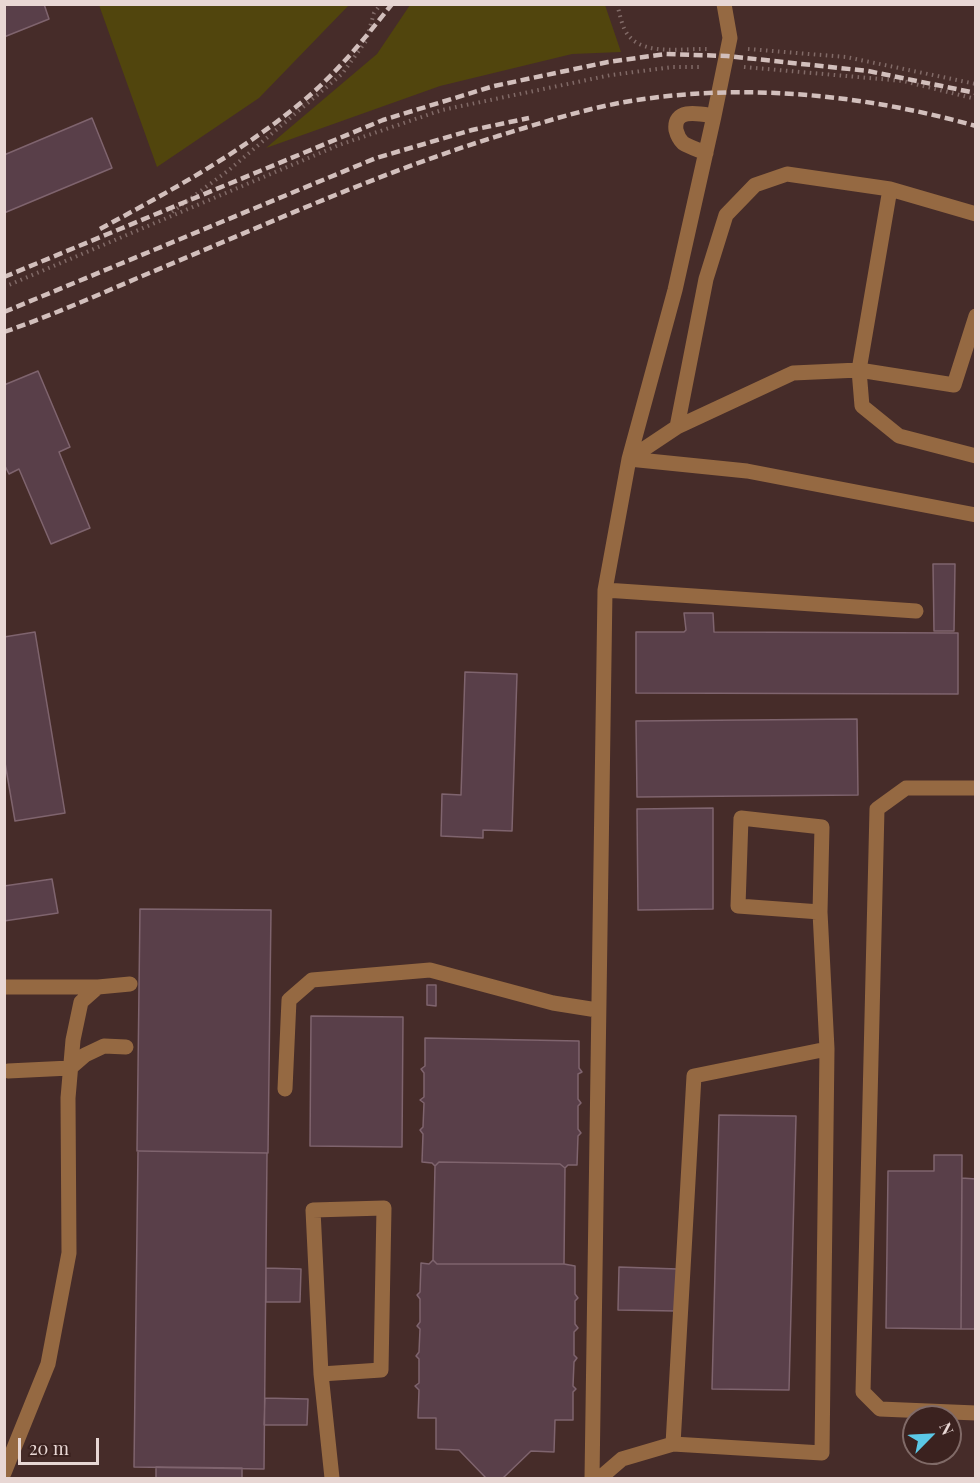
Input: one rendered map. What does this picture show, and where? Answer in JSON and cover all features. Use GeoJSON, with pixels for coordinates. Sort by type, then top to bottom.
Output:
{"type":"FeatureCollection","features":[{"type":"Feature","properties":{"kind":"lane"},"geometry":{"type":"LineString","coordinates":[[592,1479],[597,1010],[605,590],[629,459],[675,290],[728,49],[730,38],[724,4]]}},
{"type":"Feature","properties":{"kind":"lane"},"geometry":{"type":"LineString","coordinates":[[706,153],[682,142],[676,132],[676,122],[681,116],[689,113],[714,116]]}},
{"type":"Feature","properties":{"kind":"lane"},"geometry":{"type":"LineString","coordinates":[[677,427],[706,279],[726,216],[754,185],[788,174],[890,189],[975,214]]}},
{"type":"Feature","properties":{"kind":"lane"},"geometry":{"type":"LineString","coordinates":[[890,189],[858,370],[862,406],[899,436],[975,456]]}},
{"type":"Feature","properties":{"kind":"lane"},"geometry":{"type":"LineString","coordinates":[[629,459],[677,427],[794,373],[858,370],[954,385],[975,316]]}},
{"type":"Feature","properties":{"kind":"lane"},"geometry":{"type":"LineString","coordinates":[[629,459],[747,471],[936,505],[975,515]]}},
{"type":"Feature","properties":{"kind":"lane"},"geometry":{"type":"LineString","coordinates":[[605,590],[916,611]]}},
{"type":"Feature","properties":{"kind":"lane"},"geometry":{"type":"LineString","coordinates":[[975,788],[906,788],[877,809],[863,1392],[880,1409],[975,1413]]}},
{"type":"Feature","properties":{"kind":"lane"},"geometry":{"type":"LineString","coordinates":[[600,1479],[622,1459],[673,1444],[822,1453],[827,1049],[820,912],[822,827],[741,818],[738,906],[820,912]]}},
{"type":"Feature","properties":{"kind":"lane"},"geometry":{"type":"LineString","coordinates":[[285,1089],[289,1000],[312,980],[430,970],[554,1003],[597,1010]]}},
{"type":"Feature","properties":{"kind":"lane"},"geometry":{"type":"LineString","coordinates":[[4,987],[98,987],[130,984]]}},
{"type":"Feature","properties":{"kind":"lane"},"geometry":{"type":"LineString","coordinates":[[4,1473],[48,1364],[69,1253],[67,1156],[70,1068],[81,1002],[98,987]]}},
{"type":"Feature","properties":{"kind":"lane"},"geometry":{"type":"LineString","coordinates":[[8,1071],[70,1068],[85,1055],[104,1046],[126,1047]]}},
{"type":"Feature","properties":{"kind":"lane"},"geometry":{"type":"LineString","coordinates":[[673,1444],[694,1076],[827,1049]]}},
{"type":"Feature","properties":{"kind":"lane"},"geometry":{"type":"LineString","coordinates":[[321,1374],[381,1370],[384,1208],[313,1210],[321,1374],[332,1479]]}},
{"type":"Feature","properties":{"kind":"path"},"geometry":{"type":"LineString","coordinates":[[166,216],[229,170],[342,74],[366,41],[374,13],[381,4]]}},
{"type":"Feature","properties":{"kind":"path"},"geometry":{"type":"LineString","coordinates":[[617,4],[627,34],[635,43],[649,48],[728,49],[846,57],[975,84]]}},
{"type":"Feature","properties":{"kind":"path"},"geometry":{"type":"LineString","coordinates":[[4,286],[166,216],[230,193],[339,145],[442,110],[611,75],[673,68],[766,68],[903,81],[975,99]]}},
{"type":"Feature","properties":{"kind":"shaded area"},"geometry":{"type":"Polygon","coordinates":[[[99,4],[349,5],[259,98],[157,167],[99,4]]]}},
{"type":"Feature","properties":{"kind":"shaded area"},"geometry":{"type":"Polygon","coordinates":[[[410,5],[605,5],[621,52],[572,54],[440,86],[266,148],[377,54],[410,5]]]}},
{"type":"Feature","properties":{"kind":"building"},"geometry":{"type":"Polygon","coordinates":[[[4,4],[44,4],[49,19],[4,37],[4,4]]]}},
{"type":"Feature","properties":{"kind":"building"},"geometry":{"type":"Polygon","coordinates":[[[92,118],[112,168],[4,213],[4,155],[92,118]]]}},
{"type":"Feature","properties":{"kind":"building"},"geometry":{"type":"Polygon","coordinates":[[[38,371],[70,447],[59,452],[90,528],[51,544],[19,469],[9,474],[4,464],[4,385],[38,371]]]}},
{"type":"Feature","properties":{"kind":"building"},"geometry":{"type":"Polygon","coordinates":[[[933,564],[955,564],[954,631],[934,631],[933,564]]]}},
{"type":"Feature","properties":{"kind":"building"},"geometry":{"type":"Polygon","coordinates":[[[684,613],[713,613],[714,632],[958,633],[958,694],[636,693],[636,632],[684,632],[686,630],[684,613]]]}},
{"type":"Feature","properties":{"kind":"building"},"geometry":{"type":"Polygon","coordinates":[[[35,632],[65,813],[15,821],[4,757],[4,637],[35,632]]]}},
{"type":"Feature","properties":{"kind":"building"},"geometry":{"type":"Polygon","coordinates":[[[465,672],[517,674],[512,831],[483,830],[483,838],[441,836],[442,794],[461,795],[465,672]]]}},
{"type":"Feature","properties":{"kind":"building"},"geometry":{"type":"Polygon","coordinates":[[[857,719],[858,795],[637,797],[636,721],[857,719]]]}},
{"type":"Feature","properties":{"kind":"building"},"geometry":{"type":"Polygon","coordinates":[[[713,808],[713,909],[638,910],[637,809],[713,808]]]}},
{"type":"Feature","properties":{"kind":"building"},"geometry":{"type":"Polygon","coordinates":[[[52,879],[58,913],[4,921],[4,886],[52,879]]]}},
{"type":"Feature","properties":{"kind":"building"},"geometry":{"type":"Polygon","coordinates":[[[140,909],[271,910],[268,1153],[137,1151],[140,909]]]}},
{"type":"Feature","properties":{"kind":"building"},"geometry":{"type":"Polygon","coordinates":[[[427,985],[436,985],[436,1006],[427,1005],[427,985]]]}},
{"type":"Feature","properties":{"kind":"building"},"geometry":{"type":"Polygon","coordinates":[[[311,1016],[403,1017],[402,1147],[310,1146],[311,1016]]]}},
{"type":"Feature","properties":{"kind":"building"},"geometry":{"type":"Polygon","coordinates":[[[425,1038],[579,1041],[579,1068],[582,1072],[578,1074],[578,1099],[581,1103],[578,1106],[578,1129],[581,1133],[578,1136],[577,1165],[568,1165],[565,1168],[560,1164],[439,1162],[435,1166],[432,1163],[422,1162],[423,1134],[420,1130],[423,1127],[424,1103],[420,1100],[424,1097],[424,1073],[421,1069],[425,1066],[425,1038]]]}},
{"type":"Feature","properties":{"kind":"building"},"geometry":{"type":"Polygon","coordinates":[[[719,1115],[796,1116],[789,1390],[712,1389],[719,1115]]]}},
{"type":"Feature","properties":{"kind":"building"},"geometry":{"type":"Polygon","coordinates":[[[138,1151],[267,1153],[264,1469],[134,1467],[138,1151]]]}},
{"type":"Feature","properties":{"kind":"building"},"geometry":{"type":"Polygon","coordinates":[[[934,1155],[962,1155],[961,1329],[886,1328],[888,1171],[934,1171],[934,1155]]]}},
{"type":"Feature","properties":{"kind":"building"},"geometry":{"type":"Polygon","coordinates":[[[439,1162],[560,1164],[565,1168],[564,1264],[437,1264],[433,1260],[435,1166],[439,1162]]]}},
{"type":"Feature","properties":{"kind":"building"},"geometry":{"type":"Polygon","coordinates":[[[962,1178],[976,1179],[976,1329],[961,1329],[962,1178]]]}},
{"type":"Feature","properties":{"kind":"building"},"geometry":{"type":"Polygon","coordinates":[[[433,1260],[437,1264],[564,1264],[575,1266],[575,1294],[578,1298],[575,1301],[575,1324],[578,1328],[574,1332],[574,1355],[577,1358],[574,1362],[573,1386],[576,1389],[573,1392],[573,1420],[555,1420],[554,1452],[531,1451],[503,1478],[486,1478],[459,1450],[436,1449],[436,1418],[418,1418],[419,1390],[415,1386],[419,1383],[419,1359],[416,1356],[419,1352],[420,1329],[417,1326],[420,1322],[420,1299],[417,1295],[420,1292],[421,1263],[429,1264],[433,1260]]]}},
{"type":"Feature","properties":{"kind":"building"},"geometry":{"type":"Polygon","coordinates":[[[619,1267],[678,1269],[677,1311],[618,1310],[619,1267]]]}},
{"type":"Feature","properties":{"kind":"building"},"geometry":{"type":"Polygon","coordinates":[[[266,1268],[301,1269],[300,1302],[266,1302],[266,1268]]]}},
{"type":"Feature","properties":{"kind":"building"},"geometry":{"type":"Polygon","coordinates":[[[265,1398],[308,1399],[307,1425],[264,1425],[265,1398]]]}},
{"type":"Feature","properties":{"kind":"building"},"geometry":{"type":"Polygon","coordinates":[[[156,1467],[242,1468],[242,1478],[156,1478],[156,1467]]]}},
{"type":"Feature","properties":{"kind":"railway"},"geometry":{"type":"LineString","coordinates":[[100,229],[208,168],[285,116],[331,75],[392,4]]}},
{"type":"Feature","properties":{"kind":"railway"},"geometry":{"type":"LineString","coordinates":[[4,277],[383,120],[494,86],[608,62],[665,54],[727,56],[868,71],[976,93]]}},
{"type":"Feature","properties":{"kind":"railway"},"geometry":{"type":"LineString","coordinates":[[4,332],[409,166],[498,136],[602,107],[679,95],[722,93],[807,95],[892,106],[976,126]]}},
{"type":"Feature","properties":{"kind":"railway"},"geometry":{"type":"LineString","coordinates":[[4,312],[376,158],[472,130],[529,118]]}}]}
